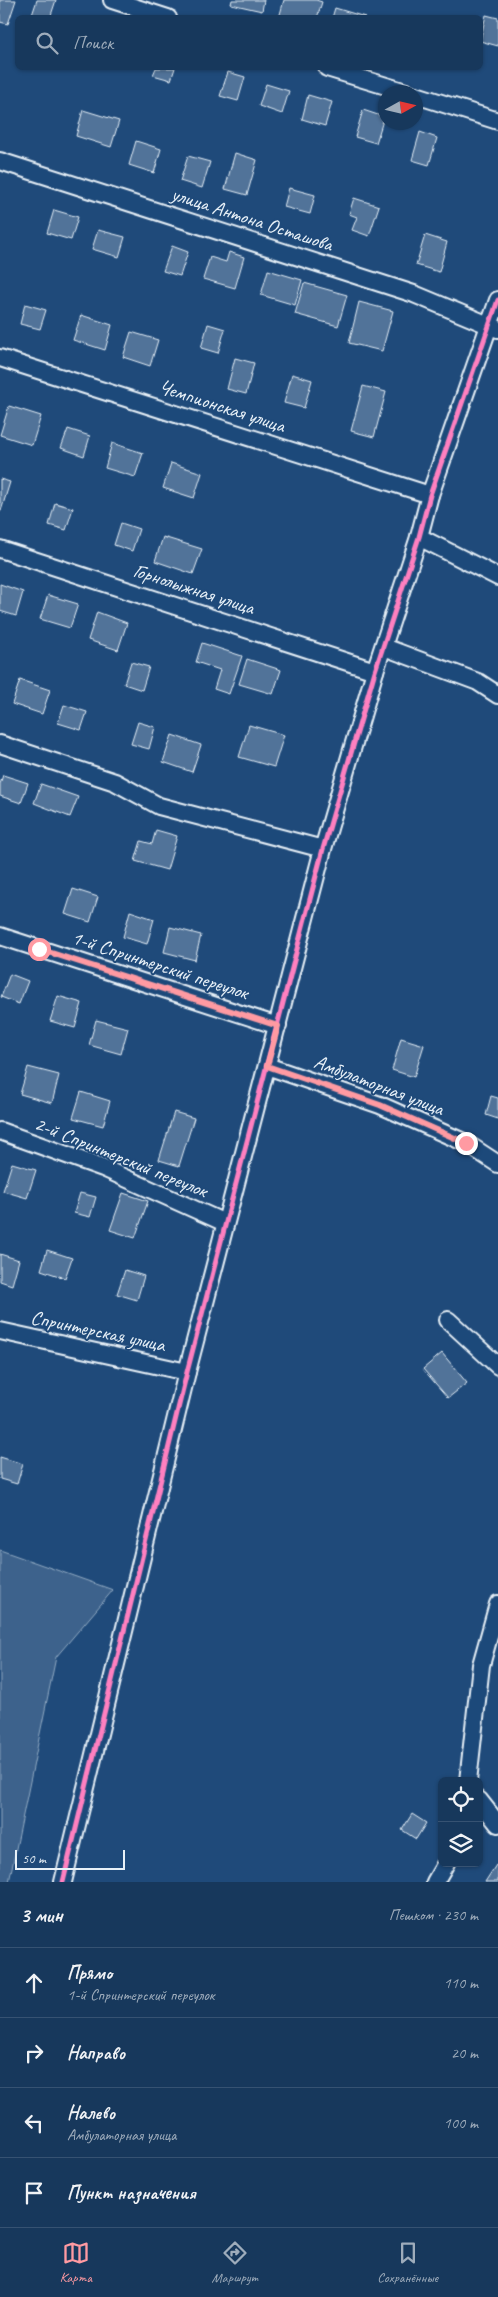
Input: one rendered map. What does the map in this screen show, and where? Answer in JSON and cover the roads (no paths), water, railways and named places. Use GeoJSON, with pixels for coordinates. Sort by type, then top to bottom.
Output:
{"type":"FeatureCollection","features":[{"type":"Feature","properties":{"kind":"street"},"geometry":{"type":"LineString","coordinates":[[112,0],[159,15]]}},
{"type":"Feature","properties":{"kind":"street"},"geometry":{"type":"LineString","coordinates":[[334,70],[383,85]]}},
{"type":"Feature","properties":{"kind":"street"},"geometry":{"type":"LineString","coordinates":[[423,98],[498,121]]}},
{"type":"Feature","properties":{"kind":"street","name":"улица Антона Осташова"},"geometry":{"type":"LineString","coordinates":[[0,161],[414,294],[493,327]]}},
{"type":"Feature","properties":{"kind":"street"},"geometry":{"type":"LineString","coordinates":[[63,1882],[187,1372],[323,848],[374,672],[384,647],[419,537],[430,495],[493,327],[498,300]]}},
{"type":"Feature","properties":{"kind":"street","name":"Чемпионская улица"},"geometry":{"type":"LineString","coordinates":[[0,358],[430,495]]}},
{"type":"Feature","properties":{"kind":"street"},"geometry":{"type":"LineString","coordinates":[[419,537],[498,577]]}},
{"type":"Feature","properties":{"kind":"street","name":"Горнолыжная улица"},"geometry":{"type":"LineString","coordinates":[[0,549],[374,672]]}},
{"type":"Feature","properties":{"kind":"street"},"geometry":{"type":"LineString","coordinates":[[384,647],[478,682],[498,695]]}},
{"type":"Feature","properties":{"kind":"street"},"geometry":{"type":"LineString","coordinates":[[0,744],[115,782],[159,806],[323,848]]}},
{"type":"Feature","properties":{"kind":"street","name":"1-й Спринтерский переулок"},"geometry":{"type":"LineString","coordinates":[[0,936],[278,1026]]}},
{"type":"Feature","properties":{"kind":"street","name":"Амбулаторная улица"},"geometry":{"type":"LineString","coordinates":[[267,1066],[380,1105],[466,1143],[498,1164]]}},
{"type":"Feature","properties":{"kind":"street","name":"2-й Спринтерский переулок"},"geometry":{"type":"LineString","coordinates":[[0,1131],[103,1168],[225,1223]]}},
{"type":"Feature","properties":{"kind":"street"},"geometry":{"type":"LineString","coordinates":[[448,1320],[498,1366]]}},
{"type":"Feature","properties":{"kind":"street","name":"Спринтерская улица"},"geometry":{"type":"LineString","coordinates":[[0,1331],[187,1372]]}},
{"type":"Feature","properties":{"kind":"street"},"geometry":{"type":"LineString","coordinates":[[469,1777],[481,1665],[498,1604]]}},
{"type":"Feature","properties":{"kind":"street"},"geometry":{"type":"LineString","coordinates":[[483,1805],[498,1824]]}},
{"type":"Feature","properties":{"kind":"street"},"geometry":{"type":"LineString","coordinates":[[483,1824],[498,1824]]}},
{"type":"Feature","properties":{"kind":"street"},"geometry":{"type":"LineString","coordinates":[[435,1882],[444,1867]]}}]}
